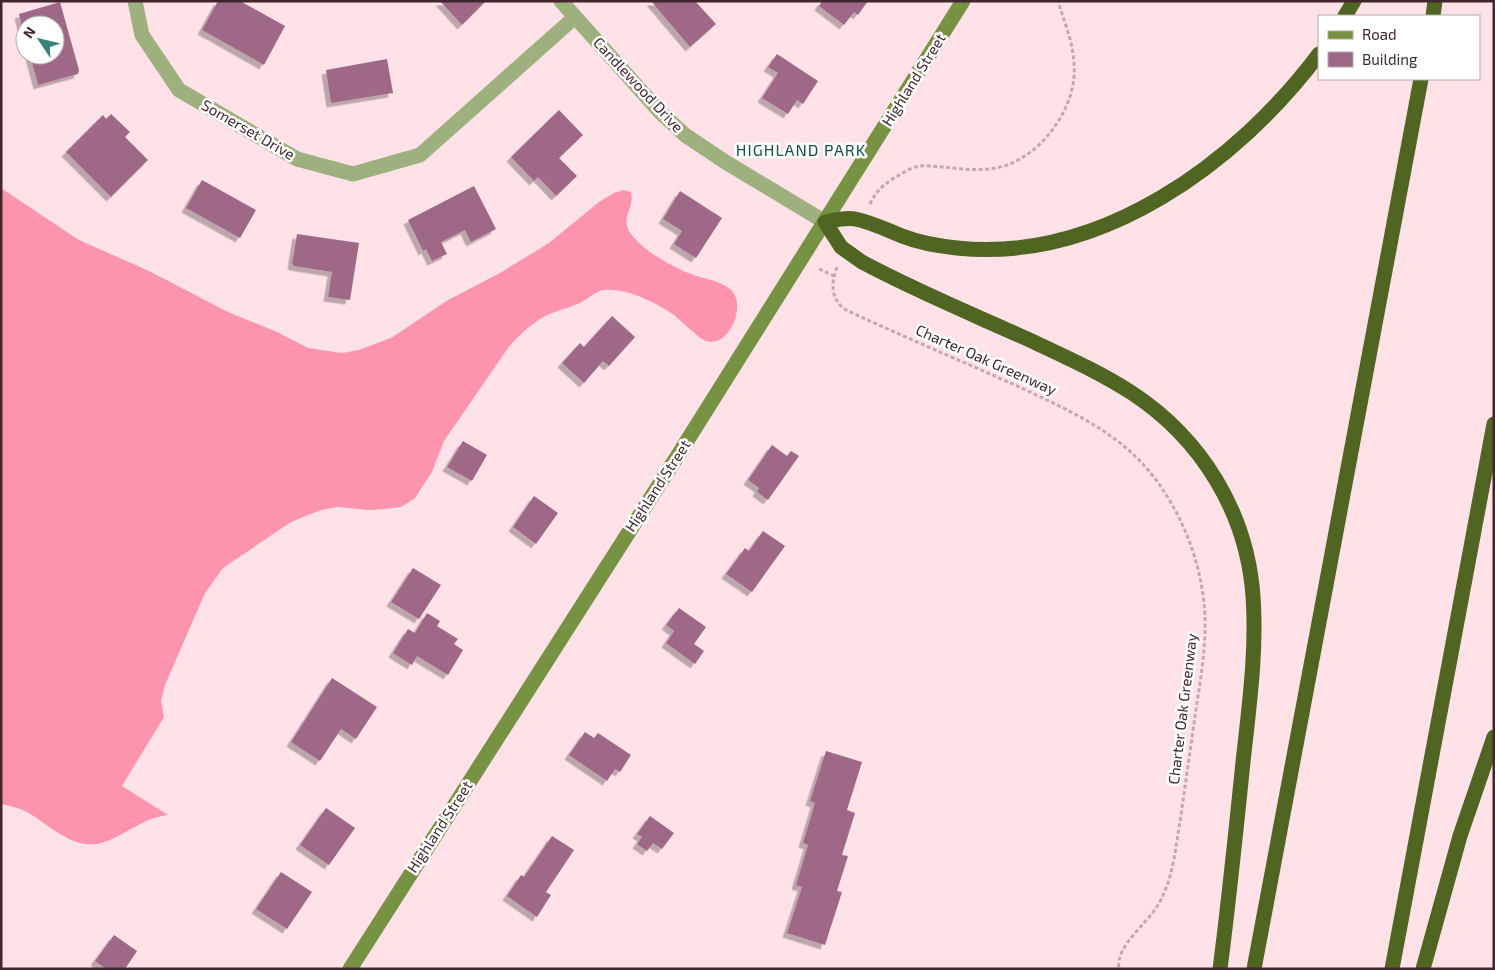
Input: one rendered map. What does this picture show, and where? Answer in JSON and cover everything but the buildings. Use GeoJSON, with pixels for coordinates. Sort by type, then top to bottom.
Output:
{"type":"FeatureCollection","features":[{"type":"Feature","properties":{"kind":"highway"},"geometry":{"type":"LineString","coordinates":[[1346,15],[1354,1]]}},
{"type":"Feature","properties":{"kind":"highway"},"geometry":{"type":"LineString","coordinates":[[1432,15],[1435,1]]}},
{"type":"Feature","properties":{"kind":"highway"},"geometry":{"type":"LineString","coordinates":[[1220,969],[1249,708],[1254,626],[1253,596],[1246,552],[1228,500],[1206,463],[1193,447],[1164,418],[1134,394],[1085,366],[862,262],[841,247],[825,222],[853,218],[918,242],[959,248],[982,249],[1037,244],[1093,229],[1130,214],[1156,200],[1182,185],[1223,156],[1273,109],[1318,55]]}},
{"type":"Feature","properties":{"kind":"highway"},"geometry":{"type":"LineString","coordinates":[[1254,969],[1421,80]]}},
{"type":"Feature","properties":{"kind":"highway"},"geometry":{"type":"LineString","coordinates":[[1392,969],[1494,424]]}},
{"type":"Feature","properties":{"kind":"highway"},"geometry":{"type":"LineString","coordinates":[[1423,969],[1460,836],[1494,737]]}},
{"type":"Feature","properties":{"kind":"main road","name":"Highland Street"},"geometry":{"type":"LineString","coordinates":[[350,969],[825,222],[963,1]]}},
{"type":"Feature","properties":{"kind":"street","name":"Somerset Drive"},"geometry":{"type":"LineString","coordinates":[[135,1],[142,35],[179,90],[297,159],[353,174],[420,155],[575,16]]}},
{"type":"Feature","properties":{"kind":"street","name":"Candlewood Drive"},"geometry":{"type":"LineString","coordinates":[[561,1],[654,105],[685,135],[727,163],[825,222]]}},
{"type":"Feature","properties":{"kind":"path"},"geometry":{"type":"LineString","coordinates":[[888,182],[919,166],[976,170],[1009,165],[1021,160],[1044,140],[1062,113],[1073,84],[1072,50],[1058,1]]}},
{"type":"Feature","properties":{"kind":"path","name":"Charter Oak Greenway"},"geometry":{"type":"LineString","coordinates":[[834,276],[832,287],[834,295],[839,304],[846,310],[1057,405],[1088,421],[1112,437],[1136,457],[1156,481],[1175,512],[1188,540],[1201,583],[1205,619],[1202,665],[1174,859],[1164,894],[1148,919],[1126,945],[1119,960],[1120,969]]}},
{"type":"Feature","properties":{"kind":"shaded area"},"geometry":{"type":"Polygon","coordinates":[[[1,188],[79,240],[149,271],[228,312],[277,332],[308,348],[342,353],[359,350],[391,338],[448,300],[500,273],[549,243],[599,202],[623,190],[631,192],[632,197],[626,221],[629,231],[634,238],[648,251],[675,267],[730,289],[737,301],[736,316],[728,333],[718,340],[706,341],[671,313],[656,304],[630,293],[604,290],[595,293],[580,303],[545,316],[525,330],[508,348],[444,441],[432,472],[415,498],[401,507],[369,510],[338,507],[321,510],[291,522],[223,568],[205,593],[165,685],[161,701],[164,717],[122,786],[168,815],[149,820],[115,838],[97,844],[87,844],[69,839],[27,812],[1,804],[1,188]]]}},
{"type":"Feature","properties":{"kind":"district","name":"HIGHLAND PARK"},"geometry":{"type":"Point","coordinates":[801,150]}}]}
